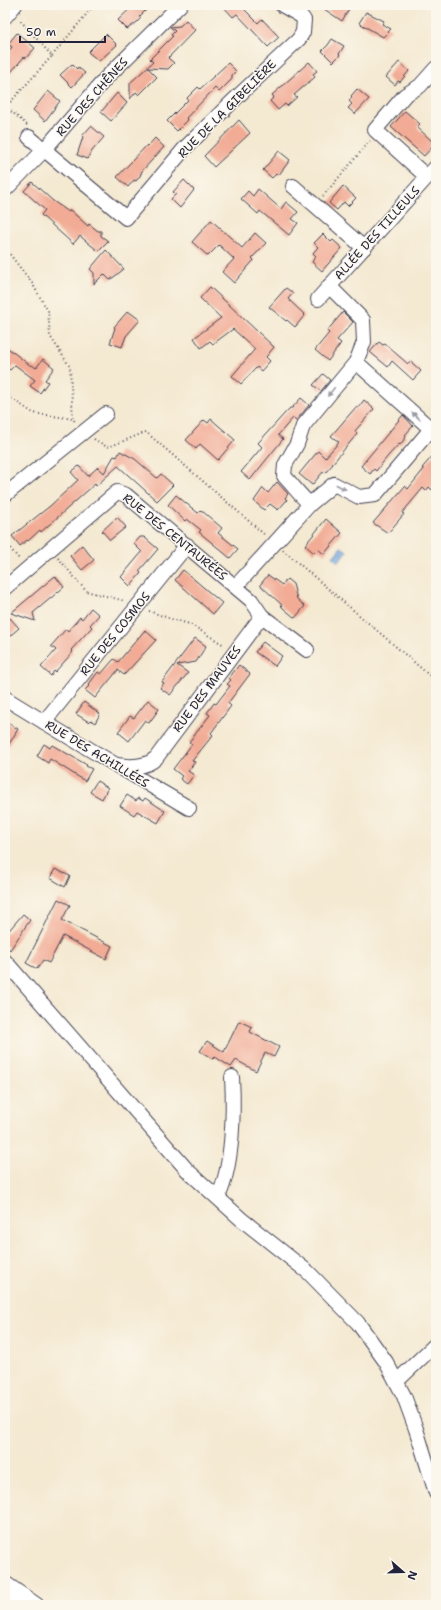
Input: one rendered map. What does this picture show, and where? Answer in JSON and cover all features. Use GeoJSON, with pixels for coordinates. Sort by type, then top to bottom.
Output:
{"type":"FeatureCollection","features":[{"type":"Feature","properties":{"kind":"street","name":"RUE DES CHÊNES"},"geometry":{"type":"LineString","coordinates":[[5,190],[44,150],[106,78],[180,5]]}},
{"type":"Feature","properties":{"kind":"street","name":"RUE DE LA GIBELIÈRE"},"geometry":{"type":"LineString","coordinates":[[44,150],[126,218],[185,148],[299,39],[303,32],[304,20],[301,16],[282,5]]}},
{"type":"Feature","properties":{"kind":"street"},"geometry":{"type":"LineString","coordinates":[[432,172],[375,130],[405,95],[420,86],[436,68]]}},
{"type":"Feature","properties":{"kind":"street"},"geometry":{"type":"LineString","coordinates":[[29,137],[44,150]]}},
{"type":"Feature","properties":{"kind":"street","name":"ALLÉE DES TILLEULS"},"geometry":{"type":"LineString","coordinates":[[318,299],[432,172]]}},
{"type":"Feature","properties":{"kind":"street"},"geometry":{"type":"LineString","coordinates":[[294,186],[364,248]]}},
{"type":"Feature","properties":{"kind":"street"},"geometry":{"type":"LineString","coordinates":[[310,504],[284,476],[285,465],[297,444],[303,426],[356,362],[364,342],[364,320],[329,286]]}},
{"type":"Feature","properties":{"kind":"street"},"geometry":{"type":"LineString","coordinates":[[236,586],[310,504],[334,484],[359,497],[375,495],[431,430],[356,362]]}},
{"type":"Feature","properties":{"kind":"street"},"geometry":{"type":"LineString","coordinates":[[5,496],[106,414]]}},
{"type":"Feature","properties":{"kind":"street","name":"RUE DES CENTAURÉES"},"geometry":{"type":"LineString","coordinates":[[5,588],[116,492],[126,495],[187,545],[251,600],[262,616],[307,650]]}},
{"type":"Feature","properties":{"kind":"street","name":"RUE DES COSMOS"},"geometry":{"type":"LineString","coordinates":[[44,722],[187,545]]}},
{"type":"Feature","properties":{"kind":"street","name":"RUE DES MAUVES"},"geometry":{"type":"LineString","coordinates":[[152,762],[262,616]]}},
{"type":"Feature","properties":{"kind":"street","name":"RUE DES ACHILLÉES"},"geometry":{"type":"LineString","coordinates":[[5,698],[87,749],[189,808]]}},
{"type":"Feature","properties":{"kind":"street"},"geometry":{"type":"LineString","coordinates":[[116,765],[130,767],[152,762],[155,779],[160,791]]}},
{"type":"Feature","properties":{"kind":"street"},"geometry":{"type":"LineString","coordinates":[[5,961],[183,1165],[241,1219],[308,1272],[358,1323],[386,1362],[404,1396],[436,1493]]}},
{"type":"Feature","properties":{"kind":"street"},"geometry":{"type":"LineString","coordinates":[[218,1197],[224,1185],[230,1148],[234,1103],[232,1077]]}},
{"type":"Feature","properties":{"kind":"street"},"geometry":{"type":"LineString","coordinates":[[397,1381],[436,1344]]}},
{"type":"Feature","properties":{"kind":"street"},"geometry":{"type":"LineString","coordinates":[[5,1583],[37,1605]]}},
{"type":"Feature","properties":{"kind":"street"},"geometry":{"type":"LineString","coordinates":[[11,1605],[17,1592]]}},
{"type":"Feature","properties":{"kind":"path"},"geometry":{"type":"LineString","coordinates":[[5,108],[52,56],[94,5]]}},
{"type":"Feature","properties":{"kind":"path"},"geometry":{"type":"LineString","coordinates":[[10,11],[52,56]]}},
{"type":"Feature","properties":{"kind":"path"},"geometry":{"type":"LineString","coordinates":[[315,205],[378,133]]}},
{"type":"Feature","properties":{"kind":"path"},"geometry":{"type":"LineString","coordinates":[[5,248],[32,283],[48,311],[50,336],[70,367]]}},
{"type":"Feature","properties":{"kind":"path"},"geometry":{"type":"LineString","coordinates":[[5,394],[32,413],[72,419]]}},
{"type":"Feature","properties":{"kind":"path"},"geometry":{"type":"LineString","coordinates":[[146,432],[436,681]]}},
{"type":"Feature","properties":{"kind":"path"},"geometry":{"type":"LineString","coordinates":[[5,542],[28,569]]}},
{"type":"Feature","properties":{"kind":"water"},"geometry":{"type":"Polygon","coordinates":[[[341,547],[347,551],[338,562],[333,557],[341,547]]]}},
{"type":"Feature","properties":{"kind":"water"},"geometry":{"type":"Polygon","coordinates":[[[436,582],[436,616],[432,599],[436,582]]]}},
{"type":"Feature","properties":{"kind":"building"},"geometry":{"type":"Polygon","coordinates":[[[134,5],[151,5],[139,17],[141,18],[136,23],[127,29],[118,20],[134,5]]]}},
{"type":"Feature","properties":{"kind":"building"},"geometry":{"type":"Polygon","coordinates":[[[222,5],[246,5],[243,8],[258,23],[262,19],[279,37],[268,47],[237,14],[233,17],[222,5]]]}},
{"type":"Feature","properties":{"kind":"building"},"geometry":{"type":"Polygon","coordinates":[[[318,5],[343,5],[349,9],[342,21],[318,5]]]}},
{"type":"Feature","properties":{"kind":"building"},"geometry":{"type":"Polygon","coordinates":[[[366,12],[384,21],[382,24],[391,29],[383,37],[359,23],[366,12]]]}},
{"type":"Feature","properties":{"kind":"building"},"geometry":{"type":"Polygon","coordinates":[[[186,20],[195,30],[168,58],[174,63],[168,69],[148,68],[157,77],[139,95],[136,92],[130,99],[130,83],[153,62],[150,59],[173,36],[171,35],[175,31],[170,27],[180,26],[186,20]]]}},
{"type":"Feature","properties":{"kind":"building"},"geometry":{"type":"Polygon","coordinates":[[[17,33],[35,48],[26,58],[24,57],[5,79],[5,56],[12,47],[8,44],[17,33]]]}},
{"type":"Feature","properties":{"kind":"building"},"geometry":{"type":"Polygon","coordinates":[[[106,34],[117,45],[99,61],[88,52],[106,34]]]}},
{"type":"Feature","properties":{"kind":"building"},"geometry":{"type":"Polygon","coordinates":[[[332,39],[344,46],[339,54],[340,55],[333,62],[322,51],[332,39]]]}},
{"type":"Feature","properties":{"kind":"building"},"geometry":{"type":"Polygon","coordinates":[[[309,62],[317,71],[313,74],[315,77],[294,95],[297,97],[287,106],[285,104],[278,110],[270,101],[274,97],[272,95],[309,62]]]}},
{"type":"Feature","properties":{"kind":"building"},"geometry":{"type":"Polygon","coordinates":[[[399,62],[409,71],[400,82],[398,81],[395,85],[386,77],[399,62]]]}},
{"type":"Feature","properties":{"kind":"building"},"geometry":{"type":"Polygon","coordinates":[[[228,63],[236,71],[232,75],[232,79],[219,92],[215,88],[186,118],[188,120],[177,131],[167,121],[188,100],[187,98],[198,87],[200,89],[228,63]]]}},
{"type":"Feature","properties":{"kind":"building"},"geometry":{"type":"Polygon","coordinates":[[[72,64],[77,69],[78,67],[85,73],[72,87],[60,75],[72,64]]]}},
{"type":"Feature","properties":{"kind":"building"},"geometry":{"type":"Polygon","coordinates":[[[357,89],[369,99],[355,114],[348,108],[352,104],[349,101],[352,97],[351,96],[357,89]]]}},
{"type":"Feature","properties":{"kind":"building"},"geometry":{"type":"Polygon","coordinates":[[[48,91],[60,101],[45,121],[33,110],[48,91]]]}},
{"type":"Feature","properties":{"kind":"building"},"geometry":{"type":"Polygon","coordinates":[[[117,93],[127,103],[111,121],[101,112],[117,93]]]}},
{"type":"Feature","properties":{"kind":"building"},"geometry":{"type":"Polygon","coordinates":[[[405,111],[420,124],[417,127],[435,144],[424,156],[391,127],[405,111]]]}},
{"type":"Feature","properties":{"kind":"building"},"geometry":{"type":"Polygon","coordinates":[[[239,120],[250,133],[214,167],[204,156],[239,120]]]}},
{"type":"Feature","properties":{"kind":"building"},"geometry":{"type":"Polygon","coordinates":[[[91,126],[104,137],[92,151],[88,159],[77,155],[83,137],[82,136],[91,126]]]}},
{"type":"Feature","properties":{"kind":"building"},"geometry":{"type":"Polygon","coordinates":[[[155,138],[164,147],[142,171],[136,181],[134,180],[128,187],[117,177],[155,138]]]}},
{"type":"Feature","properties":{"kind":"building"},"geometry":{"type":"Polygon","coordinates":[[[279,151],[290,160],[278,176],[276,174],[272,178],[263,170],[279,151]]]}},
{"type":"Feature","properties":{"kind":"building"},"geometry":{"type":"Polygon","coordinates":[[[184,180],[194,190],[180,208],[171,199],[176,194],[173,192],[184,180]]]}},
{"type":"Feature","properties":{"kind":"building"},"geometry":{"type":"Polygon","coordinates":[[[32,182],[53,201],[69,212],[70,210],[88,226],[89,224],[98,231],[101,231],[101,236],[108,241],[98,251],[80,236],[73,244],[41,215],[45,210],[24,191],[32,182]]]}},
{"type":"Feature","properties":{"kind":"building"},"geometry":{"type":"Polygon","coordinates":[[[343,186],[356,198],[348,206],[344,202],[337,210],[329,203],[343,186]]]}},
{"type":"Feature","properties":{"kind":"building"},"geometry":{"type":"Polygon","coordinates":[[[258,189],[281,209],[286,202],[298,212],[292,219],[298,223],[289,235],[260,211],[258,214],[241,199],[248,191],[253,196],[258,189]]]}},
{"type":"Feature","properties":{"kind":"building"},"geometry":{"type":"Polygon","coordinates":[[[211,220],[242,248],[255,233],[266,243],[252,258],[254,260],[234,283],[222,272],[234,259],[219,245],[208,256],[192,242],[211,220]]]}},
{"type":"Feature","properties":{"kind":"building"},"geometry":{"type":"Polygon","coordinates":[[[323,234],[331,242],[333,240],[342,248],[322,271],[312,262],[316,256],[313,253],[318,247],[314,243],[323,234]]]}},
{"type":"Feature","properties":{"kind":"building"},"geometry":{"type":"Polygon","coordinates":[[[106,250],[124,269],[110,280],[104,274],[94,284],[94,273],[90,269],[106,250]]]}},
{"type":"Feature","properties":{"kind":"building"},"geometry":{"type":"Polygon","coordinates":[[[210,287],[274,347],[266,357],[270,361],[261,371],[257,367],[241,384],[232,376],[255,349],[233,329],[213,344],[210,341],[201,348],[194,338],[221,318],[200,298],[210,287]]]}},
{"type":"Feature","properties":{"kind":"building"},"geometry":{"type":"Polygon","coordinates":[[[286,288],[293,293],[288,299],[305,315],[295,327],[269,307],[286,288]]]}},
{"type":"Feature","properties":{"kind":"building"},"geometry":{"type":"Polygon","coordinates":[[[128,311],[140,320],[126,336],[122,347],[110,343],[115,328],[114,327],[128,311]]]}},
{"type":"Feature","properties":{"kind":"building"},"geometry":{"type":"Polygon","coordinates":[[[343,312],[353,322],[337,340],[341,343],[328,361],[315,350],[329,333],[327,331],[343,312]]]}},
{"type":"Feature","properties":{"kind":"building"},"geometry":{"type":"Polygon","coordinates":[[[379,342],[383,345],[385,344],[408,364],[410,361],[421,371],[413,380],[392,361],[388,367],[370,352],[379,342]]]}},
{"type":"Feature","properties":{"kind":"building"},"geometry":{"type":"Polygon","coordinates":[[[5,346],[31,366],[32,365],[36,368],[43,359],[54,368],[45,380],[48,382],[40,393],[30,386],[35,380],[15,365],[10,370],[5,367],[5,346]]]}},
{"type":"Feature","properties":{"kind":"building"},"geometry":{"type":"Polygon","coordinates":[[[323,374],[330,380],[321,391],[313,385],[323,374]]]}},
{"type":"Feature","properties":{"kind":"building"},"geometry":{"type":"Polygon","coordinates":[[[301,398],[309,405],[296,421],[293,418],[278,435],[283,439],[250,480],[241,472],[262,447],[258,443],[301,398]]]}},
{"type":"Feature","properties":{"kind":"building"},"geometry":{"type":"Polygon","coordinates":[[[364,400],[374,409],[355,431],[357,434],[333,464],[325,473],[323,472],[312,485],[299,474],[318,451],[325,458],[339,442],[331,436],[364,400]]]}},
{"type":"Feature","properties":{"kind":"building"},"geometry":{"type":"Polygon","coordinates":[[[403,415],[413,426],[405,435],[406,437],[400,445],[399,444],[376,471],[374,469],[370,474],[361,466],[403,415]]]}},
{"type":"Feature","properties":{"kind":"building"},"geometry":{"type":"Polygon","coordinates":[[[211,419],[235,440],[218,460],[200,444],[196,449],[186,440],[204,420],[208,423],[211,419]]]}},
{"type":"Feature","properties":{"kind":"building"},"geometry":{"type":"Polygon","coordinates":[[[120,451],[135,459],[157,478],[161,474],[173,485],[157,501],[118,466],[96,486],[95,484],[41,532],[40,530],[20,546],[12,536],[50,506],[78,480],[71,472],[79,466],[88,476],[98,467],[104,473],[114,456],[117,457],[120,451]]]}},
{"type":"Feature","properties":{"kind":"building"},"geometry":{"type":"Polygon","coordinates":[[[436,452],[436,485],[432,490],[429,487],[426,491],[423,488],[402,513],[404,514],[388,533],[373,523],[405,486],[408,489],[424,469],[422,468],[436,452]]]}},
{"type":"Feature","properties":{"kind":"building"},"geometry":{"type":"Polygon","coordinates":[[[277,482],[288,494],[285,498],[287,500],[278,510],[270,504],[264,510],[254,501],[263,488],[268,493],[277,482]]]}},
{"type":"Feature","properties":{"kind":"building"},"geometry":{"type":"Polygon","coordinates":[[[176,495],[198,513],[201,510],[222,528],[218,533],[238,549],[230,558],[199,532],[201,530],[187,519],[185,521],[168,505],[176,495]]]}},
{"type":"Feature","properties":{"kind":"building"},"geometry":{"type":"Polygon","coordinates":[[[117,517],[126,527],[110,540],[102,531],[117,517]]]}},
{"type":"Feature","properties":{"kind":"building"},"geometry":{"type":"Polygon","coordinates":[[[326,519],[342,533],[324,554],[318,549],[314,553],[305,545],[326,519]]]}},
{"type":"Feature","properties":{"kind":"building"},"geometry":{"type":"Polygon","coordinates":[[[140,537],[144,537],[158,549],[139,571],[141,573],[130,586],[121,577],[142,552],[134,544],[140,537]]]}},
{"type":"Feature","properties":{"kind":"building"},"geometry":{"type":"Polygon","coordinates":[[[82,545],[94,560],[82,570],[70,556],[82,545]]]}},
{"type":"Feature","properties":{"kind":"building"},"geometry":{"type":"Polygon","coordinates":[[[183,570],[222,603],[213,614],[175,580],[183,570]]]}},
{"type":"Feature","properties":{"kind":"building"},"geometry":{"type":"Polygon","coordinates":[[[268,575],[282,585],[287,579],[293,584],[297,599],[305,606],[295,618],[260,585],[268,575]]]}},
{"type":"Feature","properties":{"kind":"building"},"geometry":{"type":"Polygon","coordinates":[[[55,576],[64,587],[33,613],[35,621],[11,613],[55,576]]]}},
{"type":"Feature","properties":{"kind":"building"},"geometry":{"type":"Polygon","coordinates":[[[91,608],[99,615],[90,625],[92,627],[71,650],[73,652],[51,676],[41,667],[56,650],[51,646],[66,629],[68,631],[80,617],[82,619],[91,608]]]}},
{"type":"Feature","properties":{"kind":"building"},"geometry":{"type":"Polygon","coordinates":[[[10,618],[19,628],[5,640],[5,623],[10,618]]]}},
{"type":"Feature","properties":{"kind":"building"},"geometry":{"type":"Polygon","coordinates":[[[145,630],[156,640],[124,675],[118,670],[95,698],[85,690],[98,672],[101,674],[114,659],[118,662],[145,630]]]}},
{"type":"Feature","properties":{"kind":"building"},"geometry":{"type":"Polygon","coordinates":[[[195,638],[206,646],[196,662],[177,665],[188,673],[170,695],[160,688],[164,683],[162,682],[195,638]]]}},
{"type":"Feature","properties":{"kind":"building"},"geometry":{"type":"Polygon","coordinates":[[[263,642],[282,656],[275,666],[255,652],[263,642]]]}},
{"type":"Feature","properties":{"kind":"building"},"geometry":{"type":"Polygon","coordinates":[[[239,665],[250,674],[228,703],[231,706],[211,733],[213,735],[192,761],[195,762],[188,771],[194,775],[187,784],[180,779],[182,776],[173,769],[192,744],[189,742],[210,715],[207,713],[230,686],[227,684],[231,680],[229,678],[239,665]]]}},
{"type":"Feature","properties":{"kind":"building"},"geometry":{"type":"Polygon","coordinates":[[[148,700],[159,709],[149,723],[145,720],[129,741],[118,732],[130,716],[134,718],[148,700]]]}},
{"type":"Feature","properties":{"kind":"building"},"geometry":{"type":"Polygon","coordinates":[[[84,702],[100,714],[95,723],[91,720],[89,722],[76,714],[84,702]]]}},
{"type":"Feature","properties":{"kind":"building"},"geometry":{"type":"Polygon","coordinates":[[[5,721],[18,729],[5,751],[5,721]]]}},
{"type":"Feature","properties":{"kind":"building"},"geometry":{"type":"Polygon","coordinates":[[[44,744],[50,748],[52,745],[92,769],[85,781],[50,759],[48,763],[37,756],[44,744]]]}},
{"type":"Feature","properties":{"kind":"building"},"geometry":{"type":"Polygon","coordinates":[[[97,781],[108,788],[102,799],[90,792],[97,781]]]}},
{"type":"Feature","properties":{"kind":"building"},"geometry":{"type":"Polygon","coordinates":[[[127,795],[136,801],[138,798],[143,801],[145,798],[165,811],[158,823],[137,811],[134,815],[120,806],[127,795]]]}},
{"type":"Feature","properties":{"kind":"building"},"geometry":{"type":"Polygon","coordinates":[[[55,869],[70,876],[65,887],[50,878],[55,869]]]}},
{"type":"Feature","properties":{"kind":"building"},"geometry":{"type":"Polygon","coordinates":[[[58,899],[70,905],[62,920],[112,946],[106,959],[63,936],[49,963],[43,960],[37,969],[26,963],[58,899]]]}},
{"type":"Feature","properties":{"kind":"building"},"geometry":{"type":"Polygon","coordinates":[[[23,914],[30,920],[10,950],[5,944],[5,935],[23,914]]]}},
{"type":"Feature","properties":{"kind":"building"},"geometry":{"type":"Polygon","coordinates":[[[239,1021],[252,1027],[250,1032],[279,1047],[274,1057],[265,1053],[256,1071],[236,1060],[231,1067],[215,1057],[213,1059],[200,1051],[207,1041],[224,1052],[239,1021]]]}}]}
